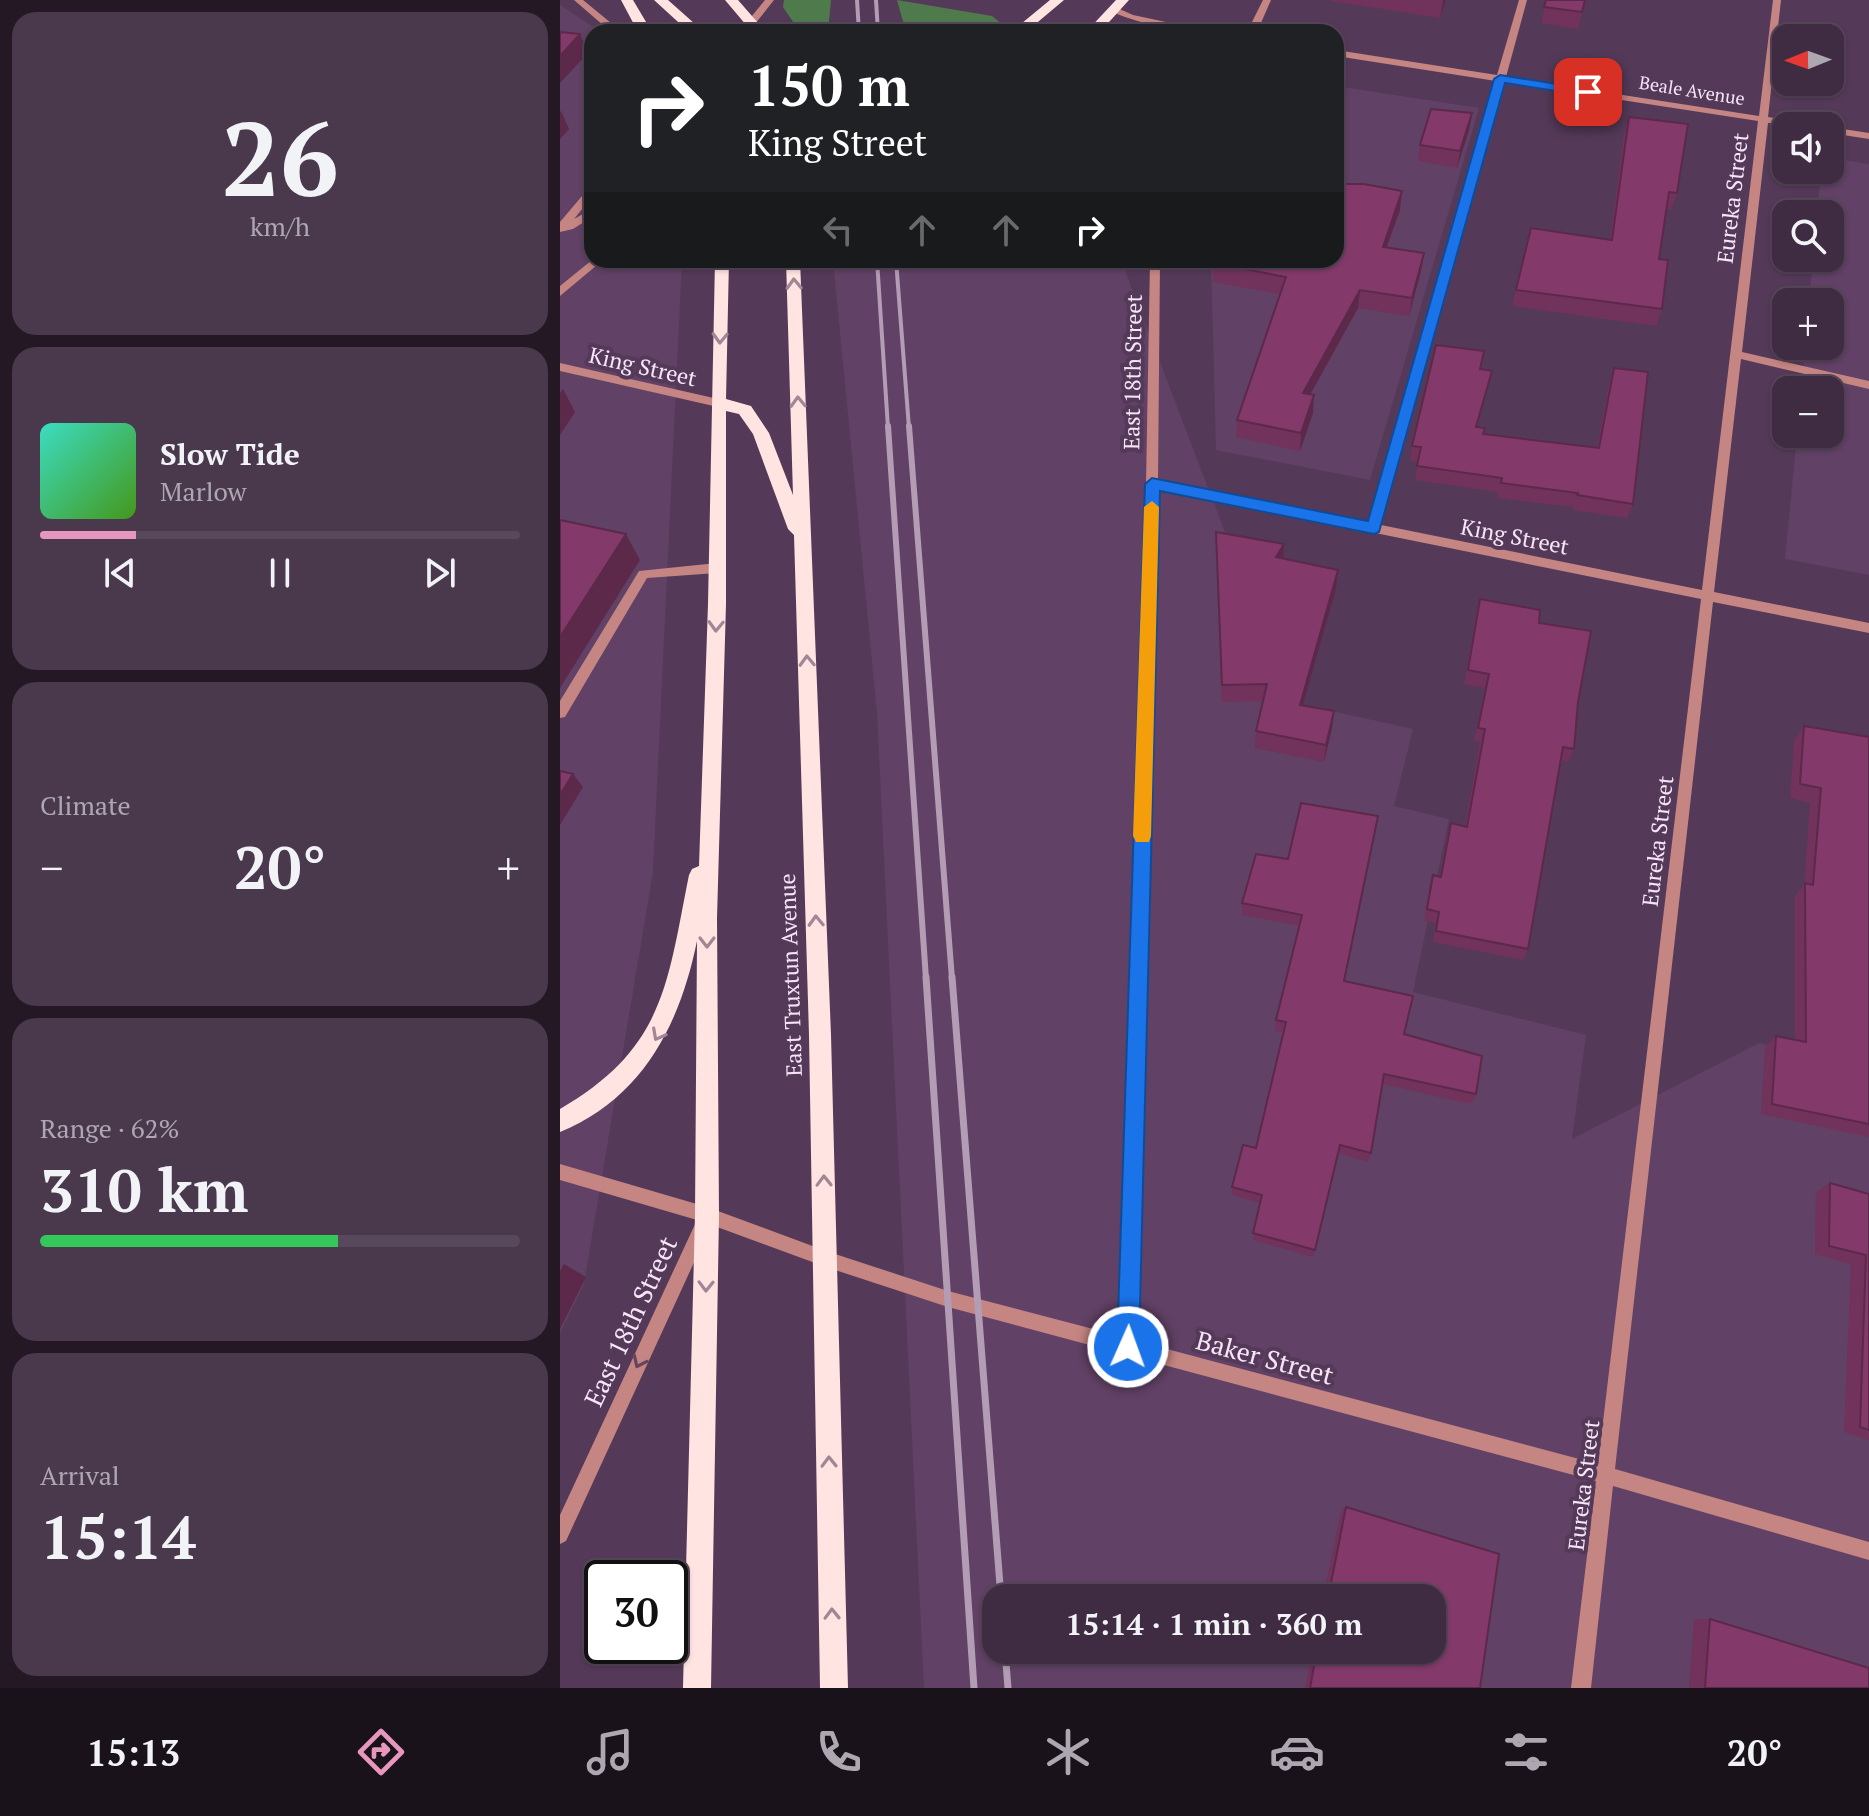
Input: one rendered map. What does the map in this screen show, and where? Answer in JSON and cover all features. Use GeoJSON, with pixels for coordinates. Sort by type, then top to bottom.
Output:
{"type":"FeatureCollection","features":[{"type":"Feature","properties":{"kind":"main road"},"geometry":{"type":"LineString","coordinates":[[627,0],[640,24]]}},
{"type":"Feature","properties":{"kind":"main road"},"geometry":{"type":"LineString","coordinates":[[660,0],[688,24]]}},
{"type":"Feature","properties":{"kind":"main road"},"geometry":{"type":"LineString","coordinates":[[731,0],[753,24]]}},
{"type":"Feature","properties":{"kind":"main road"},"geometry":{"type":"LineString","coordinates":[[1028,24],[1058,0]]}},
{"type":"Feature","properties":{"kind":"main road"},"geometry":{"type":"LineString","coordinates":[[1102,0],[1104,4],[1119,5]]}},
{"type":"Feature","properties":{"kind":"main road"},"geometry":{"type":"LineString","coordinates":[[1101,24],[1119,5]]}},
{"type":"Feature","properties":{"kind":"main road"},"geometry":{"type":"LineString","coordinates":[[697,1688],[722,268]]}},
{"type":"Feature","properties":{"kind":"main road","name":"East Truxtun Avenue"},"geometry":{"type":"LineString","coordinates":[[793,268],[826,1259],[834,1688]]}},
{"type":"Feature","properties":{"kind":"main road"},"geometry":{"type":"LineString","coordinates":[[718,403],[745,410],[761,433],[803,547]]}},
{"type":"Feature","properties":{"kind":"main road"},"geometry":{"type":"LineString","coordinates":[[560,1121],[600,1099],[625,1080],[646,1056],[663,1027],[678,975],[710,824]]}},
{"type":"Feature","properties":{"kind":"street"},"geometry":{"type":"LineString","coordinates":[[578,0],[607,24]]}},
{"type":"Feature","properties":{"kind":"street"},"geometry":{"type":"LineString","coordinates":[[758,24],[770,0]]}},
{"type":"Feature","properties":{"kind":"street"},"geometry":{"type":"LineString","coordinates":[[1256,24],[1267,0]]}},
{"type":"Feature","properties":{"kind":"street"},"geometry":{"type":"LineString","coordinates":[[1374,528],[1523,0]]}},
{"type":"Feature","properties":{"kind":"street","name":"Eureka Street"},"geometry":{"type":"LineString","coordinates":[[1581,1688],[1777,0]]}},
{"type":"Feature","properties":{"kind":"street"},"geometry":{"type":"LineString","coordinates":[[1119,5],[1131,17],[1167,24]]}},
{"type":"Feature","properties":{"kind":"street","name":"Beale Avenue"},"geometry":{"type":"LineString","coordinates":[[1344,54],[1772,120]]}},
{"type":"Feature","properties":{"kind":"street"},"geometry":{"type":"LineString","coordinates":[[1844,132],[1869,136]]}},
{"type":"Feature","properties":{"kind":"street"},"geometry":{"type":"LineString","coordinates":[[560,231],[584,201]]}},
{"type":"Feature","properties":{"kind":"street"},"geometry":{"type":"LineString","coordinates":[[560,231],[584,217]]}},
{"type":"Feature","properties":{"kind":"street"},"geometry":{"type":"LineString","coordinates":[[560,292],[588,268]]}},
{"type":"Feature","properties":{"kind":"street","name":"East 18th Street"},"geometry":{"type":"LineString","coordinates":[[1128,1347],[1152,484],[1155,268]]}},
{"type":"Feature","properties":{"kind":"street"},"geometry":{"type":"LineString","coordinates":[[1736,354],[1869,385]]}},
{"type":"Feature","properties":{"kind":"street","name":"King Street"},"geometry":{"type":"LineString","coordinates":[[560,367],[718,403]]}},
{"type":"Feature","properties":{"kind":"street","name":"King Street"},"geometry":{"type":"LineString","coordinates":[[1152,484],[1869,628]]}},
{"type":"Feature","properties":{"kind":"street"},"geometry":{"type":"LineString","coordinates":[[560,713],[643,574],[717,568]]}},
{"type":"Feature","properties":{"kind":"street","name":"Baker Street"},"geometry":{"type":"LineString","coordinates":[[560,1172],[707,1215],[948,1299],[1606,1475],[1869,1551]]}},
{"type":"Feature","properties":{"kind":"street","name":"East 18th Street"},"geometry":{"type":"LineString","coordinates":[[560,1535],[707,1215]]}},
{"type":"Feature","properties":{"kind":"shaded area"},"geometry":{"type":"Polygon","coordinates":[[[560,5],[589,24],[584,24],[584,268],[682,268],[653,872],[584,1284],[560,1333],[560,5]]]}},
{"type":"Feature","properties":{"kind":"shaded area"},"geometry":{"type":"Polygon","coordinates":[[[1344,87],[1479,108],[1370,480],[1216,450],[1211,268],[1344,268],[1344,87]]]}},
{"type":"Feature","properties":{"kind":"shaded area"},"geometry":{"type":"Polygon","coordinates":[[[1844,160],[1869,164],[1869,575],[1785,559],[1796,448],[1844,448],[1844,376],[1802,376],[1804,360],[1844,360],[1844,288],[1810,288],[1812,272],[1844,272],[1844,200],[1818,200],[1820,184],[1844,184],[1844,160]]]}},
{"type":"Feature","properties":{"kind":"shaded area"},"geometry":{"type":"Polygon","coordinates":[[[834,268],[1124,268],[1231,548],[1269,697],[1413,729],[1394,806],[1449,819],[1413,992],[1586,1035],[1572,1139],[1759,1043],[1869,1072],[1869,1688],[924,1688],[877,713],[834,268]]]}},
{"type":"Feature","properties":{"kind":"green space"},"geometry":{"type":"Polygon","coordinates":[[[784,0],[831,0],[829,24],[795,24],[783,7],[784,0]]]}},
{"type":"Feature","properties":{"kind":"green space"},"geometry":{"type":"Polygon","coordinates":[[[897,0],[992,16],[1002,24],[904,24],[897,0]]]}},
{"type":"Feature","properties":{"kind":"building"},"geometry":{"type":"Polygon","coordinates":[[[1546,0],[1585,0],[1582,12],[1544,7],[1546,0]]]}},
{"type":"Feature","properties":{"kind":"building"},"geometry":{"type":"Polygon","coordinates":[[[560,32],[580,34],[560,56],[560,32]]]}},
{"type":"Feature","properties":{"kind":"building"},"geometry":{"type":"Polygon","coordinates":[[[1431,109],[1472,113],[1460,151],[1420,145],[1431,109]]]}},
{"type":"Feature","properties":{"kind":"building"},"geometry":{"type":"Polygon","coordinates":[[[1629,117],[1688,124],[1677,193],[1669,192],[1659,259],[1668,260],[1662,309],[1516,290],[1531,228],[1612,240],[1629,117]]]}},
{"type":"Feature","properties":{"kind":"building"},"geometry":{"type":"Polygon","coordinates":[[[1344,184],[1402,191],[1383,247],[1424,253],[1412,298],[1360,290],[1303,393],[1314,395],[1301,433],[1237,420],[1286,277],[1239,268],[1344,268],[1344,184]]]}},
{"type":"Feature","properties":{"kind":"building"},"geometry":{"type":"Polygon","coordinates":[[[1436,345],[1484,351],[1480,369],[1492,371],[1476,427],[1485,428],[1483,434],[1599,448],[1614,368],[1648,372],[1633,504],[1501,483],[1502,478],[1417,466],[1421,447],[1412,446],[1436,345]]]}},
{"type":"Feature","properties":{"kind":"building"},"geometry":{"type":"Polygon","coordinates":[[[560,520],[626,534],[560,637],[560,520]]]}},
{"type":"Feature","properties":{"kind":"building"},"geometry":{"type":"Polygon","coordinates":[[[1216,532],[1284,544],[1276,557],[1338,570],[1300,705],[1334,711],[1326,745],[1256,731],[1267,684],[1222,685],[1216,532]]]}},
{"type":"Feature","properties":{"kind":"building"},"geometry":{"type":"Polygon","coordinates":[[[1480,599],[1540,610],[1539,623],[1591,631],[1578,702],[1574,749],[1563,747],[1528,949],[1436,931],[1439,912],[1427,909],[1433,875],[1441,877],[1451,823],[1467,827],[1485,729],[1478,728],[1489,674],[1468,670],[1480,599]]]}},
{"type":"Feature","properties":{"kind":"building"},"geometry":{"type":"Polygon","coordinates":[[[1804,726],[1869,737],[1869,1124],[1772,1104],[1776,1036],[1806,1042],[1805,883],[1813,885],[1821,788],[1800,784],[1804,726]]]}},
{"type":"Feature","properties":{"kind":"building"},"geometry":{"type":"Polygon","coordinates":[[[560,771],[573,774],[560,795],[560,771]]]}},
{"type":"Feature","properties":{"kind":"building"},"geometry":{"type":"Polygon","coordinates":[[[1301,803],[1378,816],[1344,981],[1413,996],[1404,1034],[1482,1056],[1476,1094],[1384,1074],[1371,1153],[1340,1145],[1315,1250],[1253,1233],[1262,1195],[1232,1187],[1243,1145],[1256,1148],[1286,1022],[1276,1020],[1302,915],[1242,903],[1256,854],[1288,859],[1301,803]]]}},
{"type":"Feature","properties":{"kind":"building"},"geometry":{"type":"Polygon","coordinates":[[[1830,1183],[1869,1194],[1869,1430],[1860,1427],[1866,1255],[1829,1246],[1830,1183]]]}},
{"type":"Feature","properties":{"kind":"building"},"geometry":{"type":"Polygon","coordinates":[[[1346,1507],[1499,1554],[1480,1688],[1310,1688],[1314,1664],[1446,1664],[1446,1584],[1331,1584],[1346,1507]]]}},
{"type":"Feature","properties":{"kind":"building"},"geometry":{"type":"Polygon","coordinates":[[[1710,1619],[1869,1668],[1869,1688],[1705,1688],[1710,1619]]]}},
{"type":"Feature","properties":{"kind":"railway"},"geometry":{"type":"LineString","coordinates":[[857,0],[858,24]]}},
{"type":"Feature","properties":{"kind":"railway"},"geometry":{"type":"LineString","coordinates":[[876,0],[878,24]]}},
{"type":"Feature","properties":{"kind":"railway"},"geometry":{"type":"LineString","coordinates":[[878,268],[888,428]]}},
{"type":"Feature","properties":{"kind":"railway"},"geometry":{"type":"LineString","coordinates":[[897,268],[909,428]]}},
{"type":"Feature","properties":{"kind":"railway"},"geometry":{"type":"LineString","coordinates":[[888,426],[926,979]]}},
{"type":"Feature","properties":{"kind":"railway"},"geometry":{"type":"LineString","coordinates":[[909,426],[952,979]]}},
{"type":"Feature","properties":{"kind":"railway"},"geometry":{"type":"LineString","coordinates":[[926,977],[974,1688]]}},
{"type":"Feature","properties":{"kind":"railway"},"geometry":{"type":"LineString","coordinates":[[952,977],[1000,1584]]}},
{"type":"Feature","properties":{"kind":"railway"},"geometry":{"type":"LineString","coordinates":[[1006,1664],[1008,1688]]}},
{"type":"Feature","properties":{"kind":"slow traffic"},"geometry":{"type":"LineString","coordinates":[[1142,836],[1152,507]]}},
{"type":"Feature","properties":{"kind":"route"},"geometry":{"type":"LineString","coordinates":[[1128,1347],[1152,484],[1374,528],[1500,79],[1588,92]]}}]}
